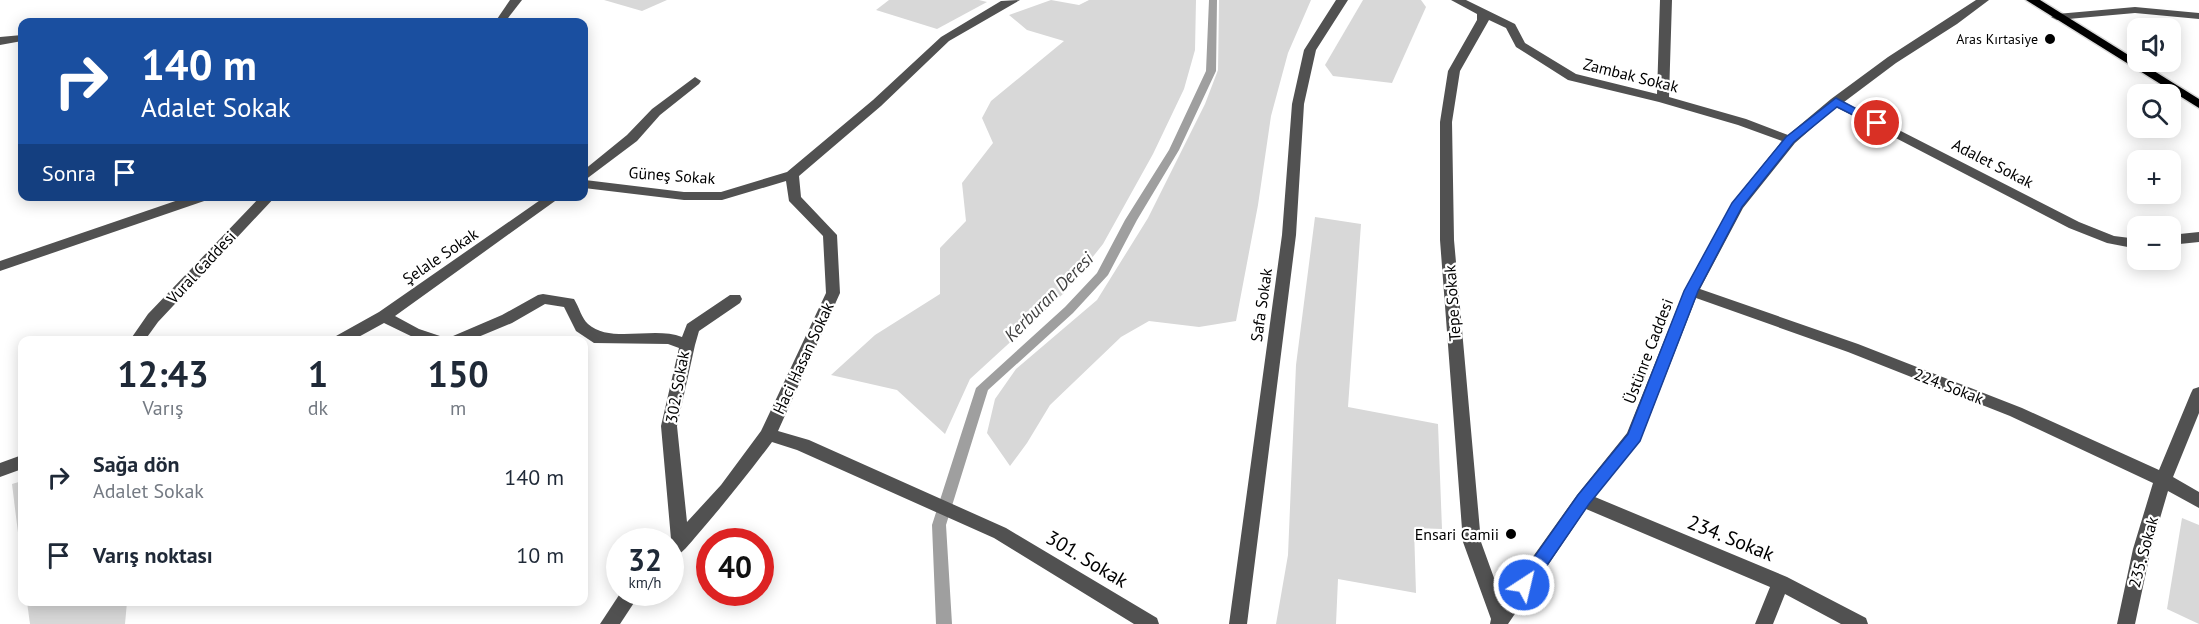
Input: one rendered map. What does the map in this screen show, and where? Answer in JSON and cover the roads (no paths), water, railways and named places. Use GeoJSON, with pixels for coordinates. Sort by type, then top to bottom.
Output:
{"type":"FeatureCollection","features":[{"type":"Feature","properties":{"kind":"main road"},"geometry":{"type":"LineString","coordinates":[[2032,0],[2199,104]]}},
{"type":"Feature","properties":{"kind":"street"},"geometry":{"type":"LineString","coordinates":[[503,18],[516,0]]}},
{"type":"Feature","properties":{"kind":"street","name":"Safa Sokak"},"geometry":{"type":"LineString","coordinates":[[1238,624],[1289,235],[1298,104],[1310,50],[1342,0]]}},
{"type":"Feature","properties":{"kind":"street"},"geometry":{"type":"LineString","coordinates":[[1457,0],[1482,12]]}},
{"type":"Feature","properties":{"kind":"street"},"geometry":{"type":"LineString","coordinates":[[1663,99],[1666,0]]}},
{"type":"Feature","properties":{"kind":"street","name":"Üstünre Caddesi"},"geometry":{"type":"LineString","coordinates":[[1500,622],[1583,500],[1634,436],[1691,291],[1737,206],[1790,140],[1892,60],[1953,22],[1983,0]]}},
{"type":"Feature","properties":{"kind":"street"},"geometry":{"type":"LineString","coordinates":[[792,175],[945,39],[1006,1]]}},
{"type":"Feature","properties":{"kind":"street"},"geometry":{"type":"LineString","coordinates":[[2057,17],[2135,10],[2199,16]]}},
{"type":"Feature","properties":{"kind":"street","name":"Tepe Sokak"},"geometry":{"type":"LineString","coordinates":[[1482,12],[1483,20],[1454,71],[1446,122],[1447,240],[1472,542],[1500,622]]}},
{"type":"Feature","properties":{"kind":"street","name":"Zambak Sokak"},"geometry":{"type":"LineString","coordinates":[[1482,12],[1511,26],[1520,45],[1572,77],[1663,99],[1742,122],[1790,140]]}},
{"type":"Feature","properties":{"kind":"street"},"geometry":{"type":"LineString","coordinates":[[0,41],[18,39]]}},
{"type":"Feature","properties":{"kind":"street"},"geometry":{"type":"LineString","coordinates":[[588,173],[633,138],[656,112],[695,81]]}},
{"type":"Feature","properties":{"kind":"street","name":"Adalet Sokak"},"geometry":{"type":"LineString","coordinates":[[1836,102],[2074,225],[2112,240],[2127,242]]}},
{"type":"Feature","properties":{"kind":"street","name":"Güneş Sokak"},"geometry":{"type":"LineString","coordinates":[[588,184],[684,196],[722,196],[792,175]]}},
{"type":"Feature","properties":{"kind":"street","name":"Haci Hasan Sokak"},"geometry":{"type":"LineString","coordinates":[[684,537],[727,490],[768,434],[833,293],[830,236],[794,198],[792,175]]}},
{"type":"Feature","properties":{"kind":"street"},"geometry":{"type":"LineString","coordinates":[[0,266],[190,201]]}},
{"type":"Feature","properties":{"kind":"street","name":"Vural Caddesi"},"geometry":{"type":"LineString","coordinates":[[140,336],[153,318],[265,201]]}},
{"type":"Feature","properties":{"kind":"street","name":"Şelale Sokak"},"geometry":{"type":"LineString","coordinates":[[348,336],[384,316],[549,201]]}},
{"type":"Feature","properties":{"kind":"street"},"geometry":{"type":"LineString","coordinates":[[2181,239],[2199,237]]}},
{"type":"Feature","properties":{"kind":"street","name":"224. Sokak"},"geometry":{"type":"LineString","coordinates":[[1691,291],[1853,348],[2016,412],[2163,480],[2199,501]]}},
{"type":"Feature","properties":{"kind":"street","name":"302. Sokak"},"geometry":{"type":"LineString","coordinates":[[467,336],[507,319],[543,299],[569,303],[581,327],[599,339],[669,338],[687,345],[669,426],[674,528]]}},
{"type":"Feature","properties":{"kind":"street"},"geometry":{"type":"LineString","coordinates":[[687,345],[692,328],[735,299]]}},
{"type":"Feature","properties":{"kind":"street"},"geometry":{"type":"LineString","coordinates":[[384,316],[423,336]]}},
{"type":"Feature","properties":{"kind":"street","name":"235. Sokak"},"geometry":{"type":"LineString","coordinates":[[2126,624],[2142,549],[2163,480],[2199,393]]}},
{"type":"Feature","properties":{"kind":"street","name":"301. Sokak"},"geometry":{"type":"LineString","coordinates":[[768,434],[803,445],[1000,532],[1150,624]]}},
{"type":"Feature","properties":{"kind":"street"},"geometry":{"type":"LineString","coordinates":[[0,470],[18,463]]}},
{"type":"Feature","properties":{"kind":"street","name":"234. Sokak"},"geometry":{"type":"LineString","coordinates":[[1583,500],[1781,583],[1859,624]]}},
{"type":"Feature","properties":{"kind":"street"},"geometry":{"type":"LineString","coordinates":[[1764,624],[1781,583]]}},
{"type":"Feature","properties":{"kind":"street"},"geometry":{"type":"LineString","coordinates":[[609,624],[622,606]]}},
{"type":"Feature","properties":{"kind":"waterway","name":"Kerburan Deresi"},"geometry":{"type":"LineString","coordinates":[[944,624],[939,525],[982,388],[1069,310],[1102,275],[1131,220],[1174,150],[1211,71],[1213,0]]}},
{"type":"Feature","properties":{"kind":"place","name":"Aras Kırtasiye"},"geometry":{"type":"Point","coordinates":[2050,39]}},
{"type":"Feature","properties":{"kind":"place","name":"Ensari Camii"},"geometry":{"type":"Point","coordinates":[1511,534]}}]}
